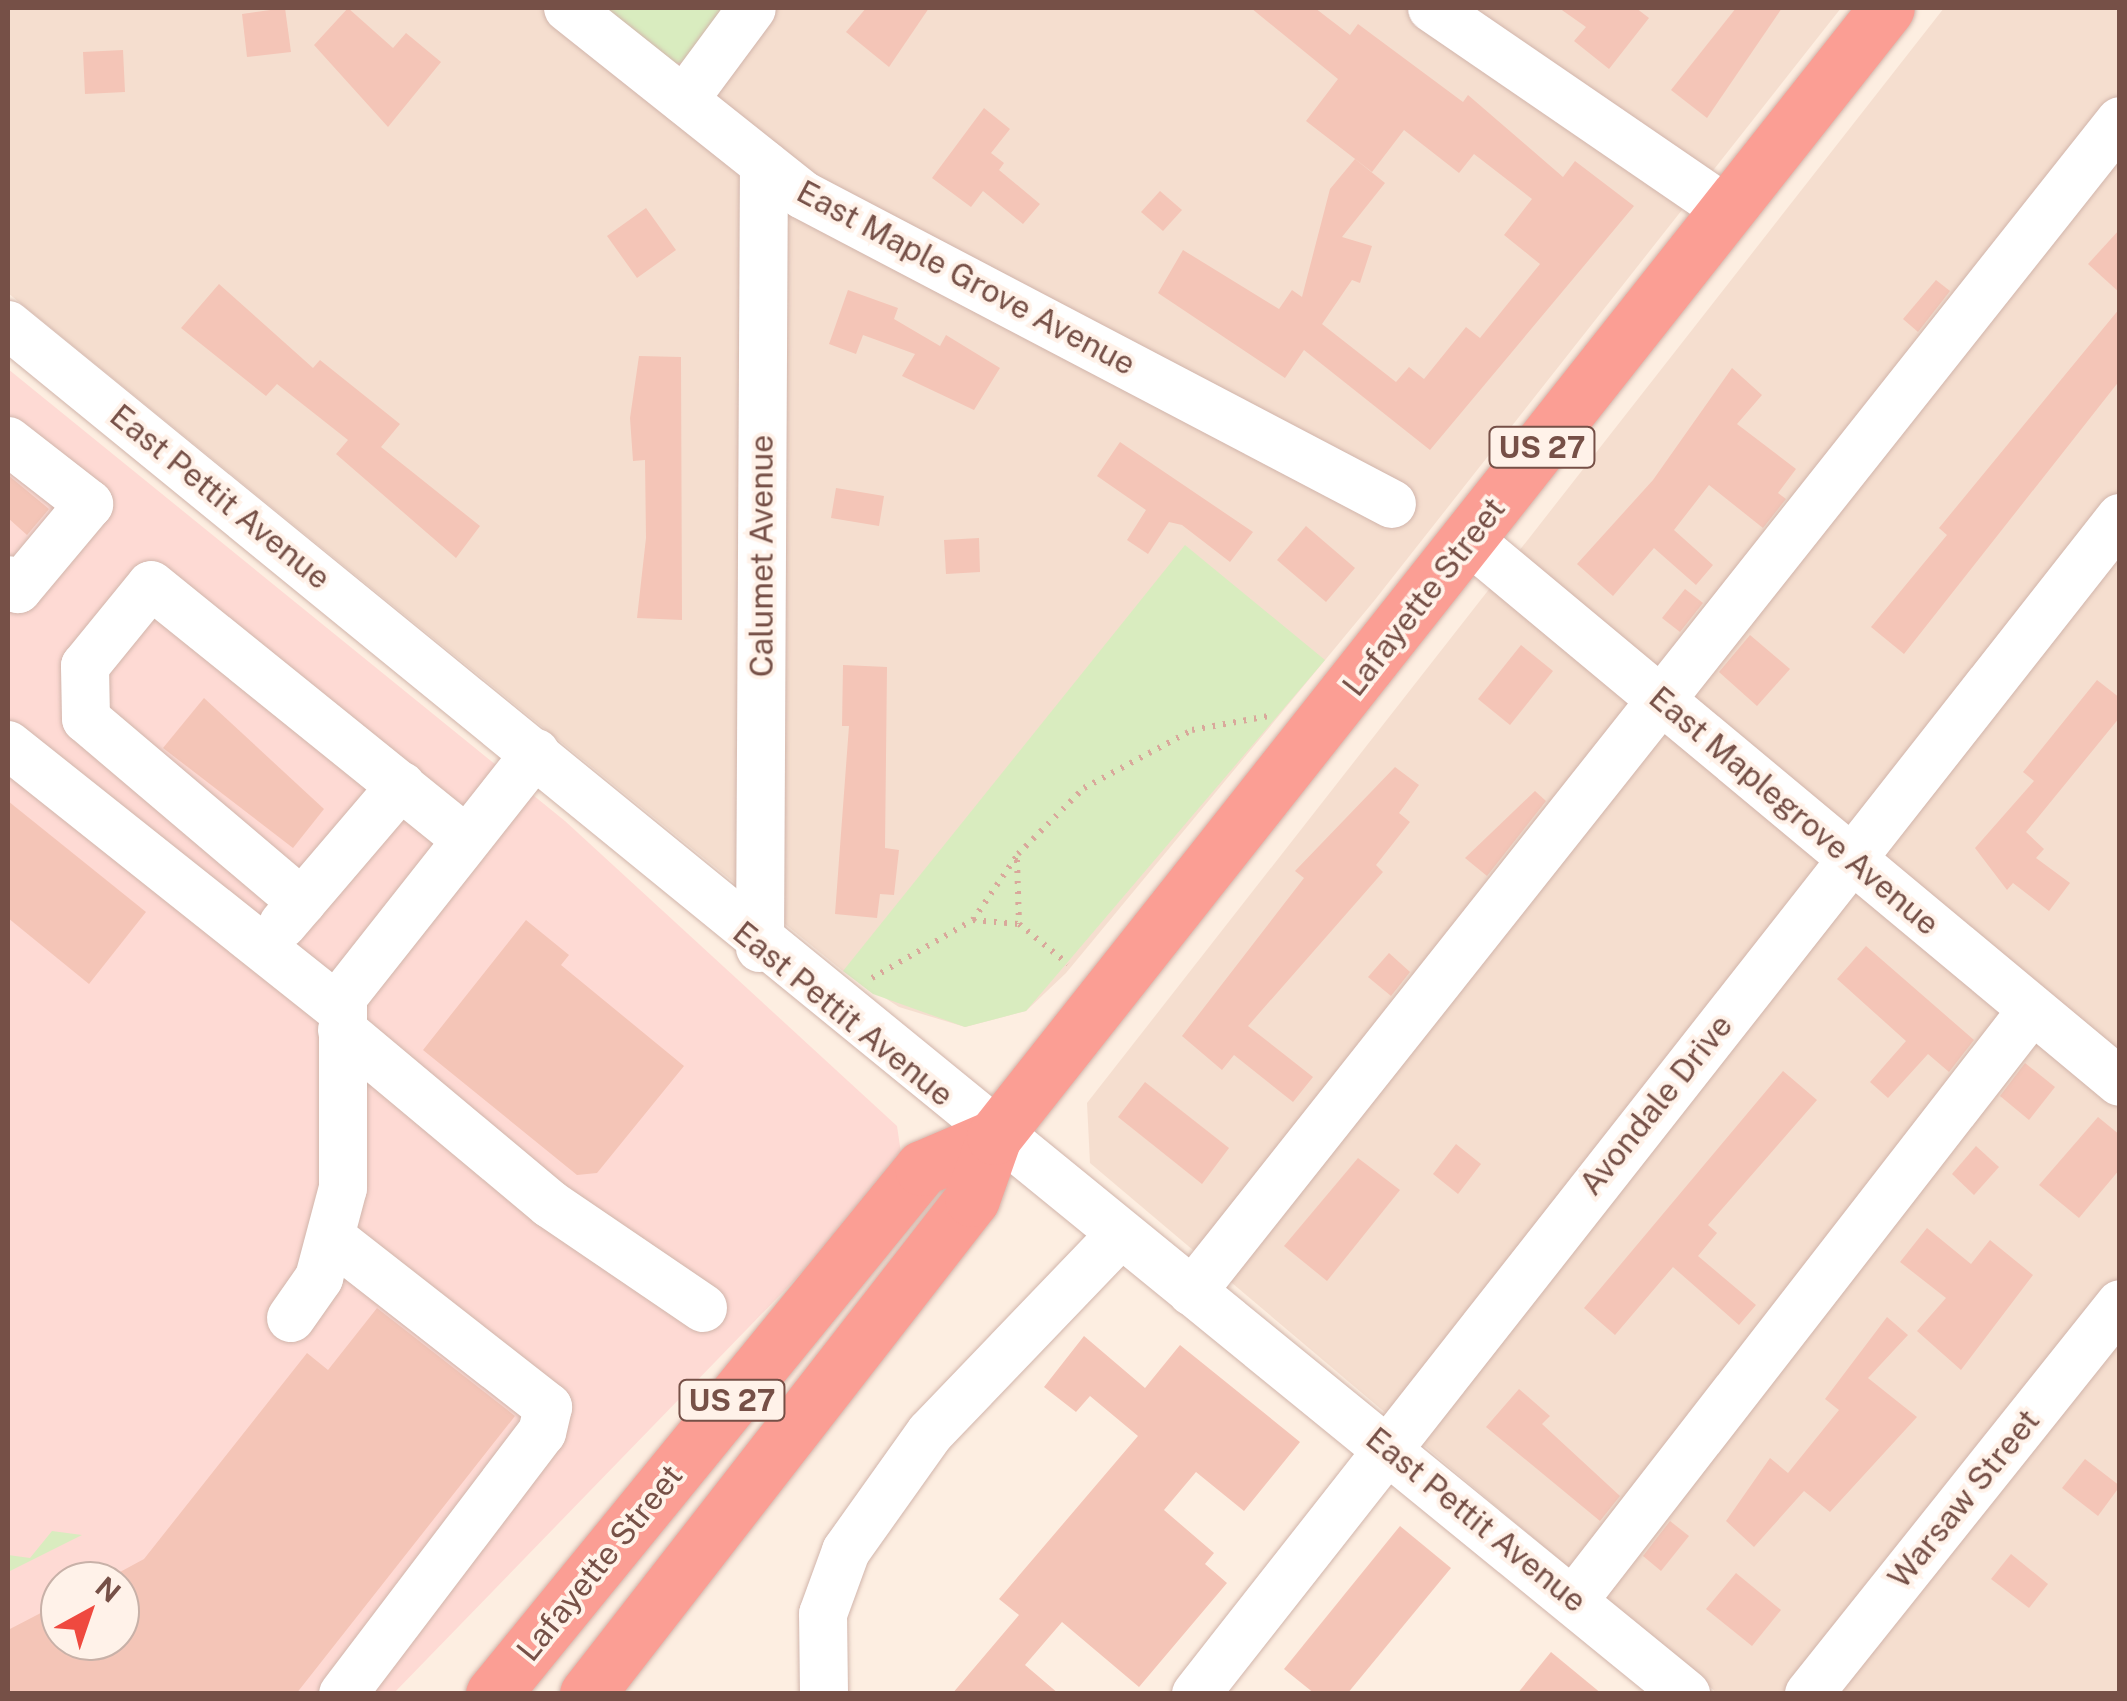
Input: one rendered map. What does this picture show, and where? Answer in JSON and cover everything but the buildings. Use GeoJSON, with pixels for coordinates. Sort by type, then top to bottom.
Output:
{"type":"FeatureCollection","features":[{"type":"Feature","properties":{"kind":"highway","name":"Lafayette Street"},"geometry":{"type":"LineString","coordinates":[[587,1694],[972,1198],[994,1137],[1887,8]]}},
{"type":"Feature","properties":{"kind":"highway","name":"Lafayette Street"},"geometry":{"type":"LineString","coordinates":[[493,1694],[922,1168],[994,1137]]}},
{"type":"Feature","properties":{"kind":"street","name":"East Maple Grove Avenue"},"geometry":{"type":"LineString","coordinates":[[568,8],[803,195],[1392,504]]}},
{"type":"Feature","properties":{"kind":"street"},"geometry":{"type":"LineString","coordinates":[[684,100],[752,8]]}},
{"type":"Feature","properties":{"kind":"street"},"geometry":{"type":"LineString","coordinates":[[1432,8],[1728,211]]}},
{"type":"Feature","properties":{"kind":"street"},"geometry":{"type":"LineString","coordinates":[[1192,1292],[1664,703],[2120,121]]}},
{"type":"Feature","properties":{"kind":"street","name":"Calumet Avenue"},"geometry":{"type":"LineString","coordinates":[[760,948],[764,164]]}},
{"type":"Feature","properties":{"kind":"street","name":"East Pettit Avenue"},"geometry":{"type":"LineString","coordinates":[[8,325],[536,754],[760,948],[1385,1444],[1686,1694]]}},
{"type":"Feature","properties":{"kind":"street"},"geometry":{"type":"LineString","coordinates":[[8,440],[89,504],[18,588],[8,580]]}},
{"type":"Feature","properties":{"kind":"street","name":"Avondale Drive"},"geometry":{"type":"LineString","coordinates":[[1196,1694],[1385,1444],[2120,518]]}},
{"type":"Feature","properties":{"kind":"street","name":"East Maplegrove Avenue"},"geometry":{"type":"LineString","coordinates":[[1468,540],[2120,1082]]}},
{"type":"Feature","properties":{"kind":"street"},"geometry":{"type":"LineString","coordinates":[[302,902],[86,719],[86,666],[151,586],[466,838]]}},
{"type":"Feature","properties":{"kind":"street"},"geometry":{"type":"LineString","coordinates":[[8,745],[262,949],[550,1204],[703,1308]]}},
{"type":"Feature","properties":{"kind":"street"},"geometry":{"type":"LineString","coordinates":[[291,1318],[334,1239],[346,1146],[342,1020],[349,984],[536,754]]}},
{"type":"Feature","properties":{"kind":"street"},"geometry":{"type":"LineString","coordinates":[[262,949],[401,786]]}},
{"type":"Feature","properties":{"kind":"street"},"geometry":{"type":"LineString","coordinates":[[1574,1600],[2032,1010]]}},
{"type":"Feature","properties":{"kind":"street"},"geometry":{"type":"LineString","coordinates":[[824,1694],[823,1614],[846,1551],[930,1433],[1120,1235]]}},
{"type":"Feature","properties":{"kind":"street"},"geometry":{"type":"LineString","coordinates":[[334,1239],[548,1407],[542,1432],[342,1694]]}},
{"type":"Feature","properties":{"kind":"street","name":"Warsaw Street"},"geometry":{"type":"LineString","coordinates":[[1809,1694],[2120,1304]]}},
{"type":"Feature","properties":{"kind":"path"},"geometry":{"type":"LineString","coordinates":[[872,978],[974,920],[1018,854],[1123,761],[1192,730],[1268,716]]}},
{"type":"Feature","properties":{"kind":"path"},"geometry":{"type":"LineString","coordinates":[[1018,854],[1011,886],[1019,924]]}},
{"type":"Feature","properties":{"kind":"path"},"geometry":{"type":"LineString","coordinates":[[974,920],[1019,924],[1068,964]]}},
{"type":"Feature","properties":{"kind":"shaded area"},"geometry":{"type":"Polygon","coordinates":[[[8,8],[1841,8],[1374,601],[1066,973],[1026,1011],[965,1027],[899,1007],[843,971],[8,293],[8,8]]]}},
{"type":"Feature","properties":{"kind":"shaded area"},"geometry":{"type":"Polygon","coordinates":[[[1944,8],[2119,8],[2119,1693],[1717,1693],[1090,1163],[1087,1103],[1944,8]]]}},
{"type":"Feature","properties":{"kind":"shaded area"},"geometry":{"type":"Polygon","coordinates":[[[8,369],[565,821],[897,1126],[901,1153],[881,1191],[394,1693],[8,1693],[8,369]]]}},
{"type":"Feature","properties":{"kind":"green space"},"geometry":{"type":"Polygon","coordinates":[[[592,8],[736,8],[690,61],[671,64],[592,8]]]}},
{"type":"Feature","properties":{"kind":"green space"},"geometry":{"type":"Polygon","coordinates":[[[1185,545],[1325,660],[1026,1011],[965,1027],[873,994],[843,971],[1185,545]]]}},
{"type":"Feature","properties":{"kind":"green space"},"geometry":{"type":"Polygon","coordinates":[[[52,1531],[82,1535],[8,1572],[8,1555],[30,1558],[52,1531]]]}}]}
